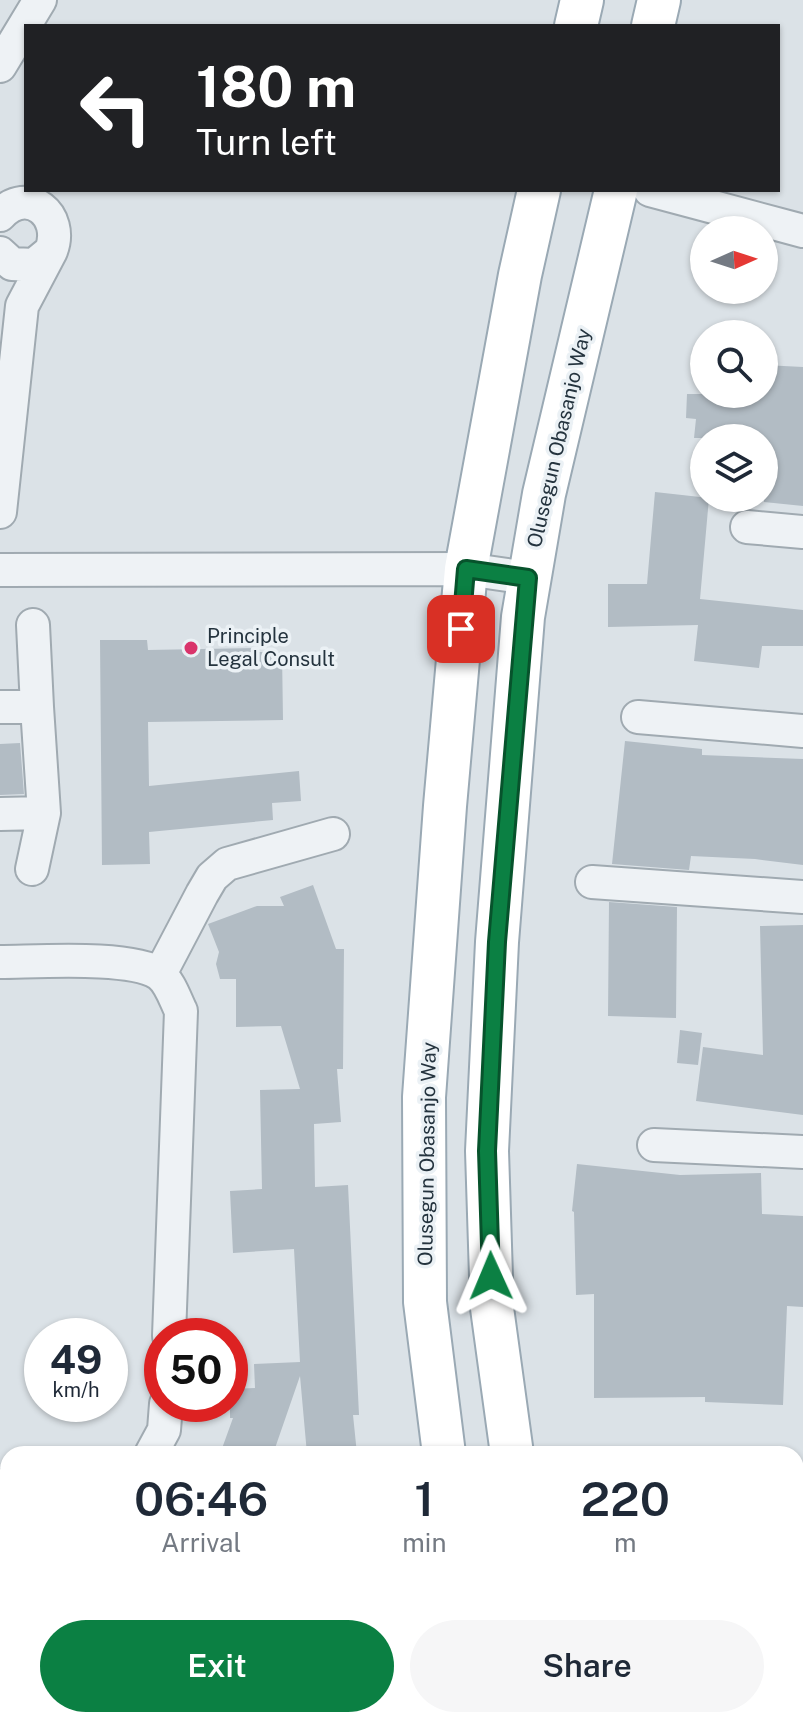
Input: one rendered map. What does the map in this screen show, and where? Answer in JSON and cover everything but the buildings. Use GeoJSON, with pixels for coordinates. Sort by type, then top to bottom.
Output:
{"type":"FeatureCollection","features":[{"type":"Feature","properties":{"kind":"main road"},"geometry":{"type":"LineString","coordinates":[[576,24],[582,0]]}},
{"type":"Feature","properties":{"kind":"main road"},"geometry":{"type":"LineString","coordinates":[[653,24],[659,0]]}},
{"type":"Feature","properties":{"kind":"main road","name":"Olusegun Obasanjo Way"},"geometry":{"type":"LineString","coordinates":[[443,1446],[425,1302],[424,1097],[466,569],[520,275],[539,192]]}},
{"type":"Feature","properties":{"kind":"main road","name":"Olusegun Obasanjo Way"},"geometry":{"type":"LineString","coordinates":[[511,1446],[492,1308],[487,1151],[497,942],[528,578],[544,494],[616,192]]}},
{"type":"Feature","properties":{"kind":"street"},"geometry":{"type":"LineString","coordinates":[[25,24],[40,0]]}},
{"type":"Feature","properties":{"kind":"street"},"geometry":{"type":"LineString","coordinates":[[0,66],[24,26]]}},
{"type":"Feature","properties":{"kind":"street"},"geometry":{"type":"LineString","coordinates":[[0,181],[13,209],[46,211],[56,230],[51,251],[22,306],[7,373],[1,492]]}},
{"type":"Feature","properties":{"kind":"street"},"geometry":{"type":"LineString","coordinates":[[657,192],[803,231]]}},
{"type":"Feature","properties":{"kind":"street"},"geometry":{"type":"LineString","coordinates":[[2,256],[12,264],[34,265],[51,251]]}},
{"type":"Feature","properties":{"kind":"street"},"geometry":{"type":"LineString","coordinates":[[2,256],[22,306]]}},
{"type":"Feature","properties":{"kind":"street"},"geometry":{"type":"LineString","coordinates":[[747,527],[803,532]]}},
{"type":"Feature","properties":{"kind":"street"},"geometry":{"type":"LineString","coordinates":[[0,570],[466,569],[528,578]]}},
{"type":"Feature","properties":{"kind":"street"},"geometry":{"type":"LineString","coordinates":[[32,869],[44,813],[33,625]]}},
{"type":"Feature","properties":{"kind":"street"},"geometry":{"type":"LineString","coordinates":[[0,707],[37,707]]}},
{"type":"Feature","properties":{"kind":"street"},"geometry":{"type":"LineString","coordinates":[[638,717],[803,731]]}},
{"type":"Feature","properties":{"kind":"street"},"geometry":{"type":"LineString","coordinates":[[0,814],[44,813]]}},
{"type":"Feature","properties":{"kind":"street"},"geometry":{"type":"LineString","coordinates":[[160,974],[212,877],[227,864],[333,834]]}},
{"type":"Feature","properties":{"kind":"street"},"geometry":{"type":"LineString","coordinates":[[592,882],[803,897]]}},
{"type":"Feature","properties":{"kind":"street"},"geometry":{"type":"LineString","coordinates":[[0,962],[113,963],[146,967],[160,974],[181,1011],[170,1318]]}},
{"type":"Feature","properties":{"kind":"street"},"geometry":{"type":"LineString","coordinates":[[654,1145],[803,1152]]}},
{"type":"Feature","properties":{"kind":"street"},"geometry":{"type":"LineString","coordinates":[[155,1446],[165,1422]]}},
{"type":"Feature","properties":{"kind":"place","name":"Principle Legal Consult"},"geometry":{"type":"Point","coordinates":[191,648]}},
{"type":"Feature","properties":{"kind":"route"},"geometry":{"type":"LineString","coordinates":[[461,629],[466,569],[528,578],[497,942],[487,1151],[491,1276]]}}]}
